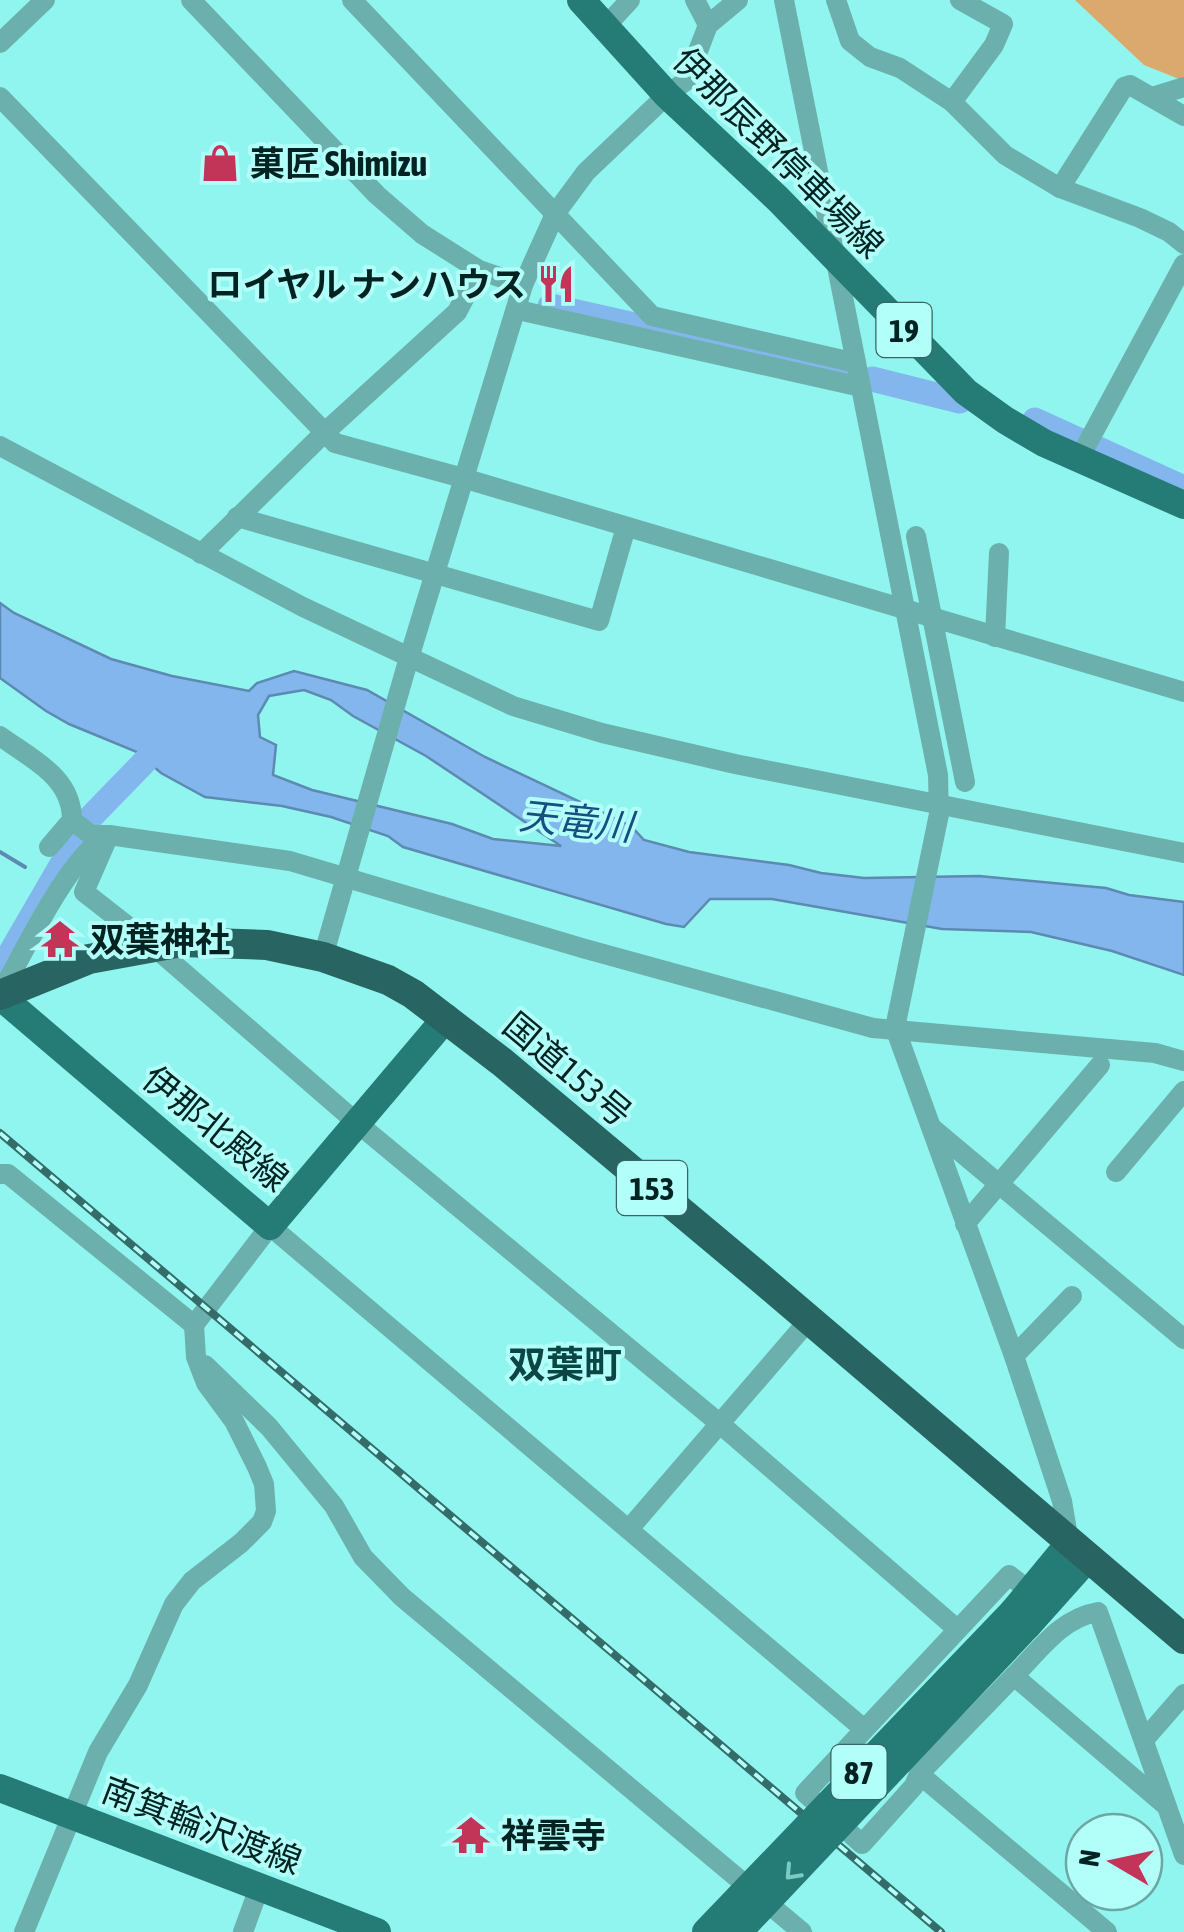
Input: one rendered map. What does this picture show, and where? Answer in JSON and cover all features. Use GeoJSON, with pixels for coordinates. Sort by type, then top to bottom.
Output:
{"type":"FeatureCollection","features":[{"type":"Feature","properties":{"kind":"highway","name":"国道153号"},"geometry":{"type":"LineString","coordinates":[[0,995],[89,959],[182,942],[267,944],[323,957],[388,980],[446,1018],[1184,1640]]}},
{"type":"Feature","properties":{"kind":"main road","name":"伊那辰野停車場線"},"geometry":{"type":"LineString","coordinates":[[580,0],[667,95],[778,199],[966,392],[1005,420],[1079,459],[1184,505]]}},
{"type":"Feature","properties":{"kind":"main road","name":"伊那北殿線"},"geometry":{"type":"LineString","coordinates":[[0,995],[270,1226],[446,1018]]}},
{"type":"Feature","properties":{"kind":"main road","name":"87"},"geometry":{"type":"LineString","coordinates":[[738,1932],[1036,1612],[1078,1552]]}},
{"type":"Feature","properties":{"kind":"main road","name":"87"},"geometry":{"type":"LineString","coordinates":[[706,1932],[1036,1612]]}},
{"type":"Feature","properties":{"kind":"main road","name":"南箕輪沢渡線"},"geometry":{"type":"LineString","coordinates":[[0,1788],[376,1932]]}},
{"type":"Feature","properties":{"kind":"street"},"geometry":{"type":"LineString","coordinates":[[0,43],[45,0]]}},
{"type":"Feature","properties":{"kind":"street"},"geometry":{"type":"LineString","coordinates":[[191,0],[377,196],[422,234],[479,270],[524,286]]}},
{"type":"Feature","properties":{"kind":"street"},"geometry":{"type":"LineString","coordinates":[[352,0],[652,316],[856,363]]}},
{"type":"Feature","properties":{"kind":"street"},"geometry":{"type":"LineString","coordinates":[[605,27],[630,0]]}},
{"type":"Feature","properties":{"kind":"street"},"geometry":{"type":"LineString","coordinates":[[695,0],[708,25]]}},
{"type":"Feature","properties":{"kind":"street"},"geometry":{"type":"LineString","coordinates":[[323,957],[463,478],[524,286],[555,214],[586,172],[688,80],[708,25],[738,0]]}},
{"type":"Feature","properties":{"kind":"street"},"geometry":{"type":"LineString","coordinates":[[784,0],[935,758],[940,809],[898,1019],[1078,1552]]}},
{"type":"Feature","properties":{"kind":"street"},"geometry":{"type":"LineString","coordinates":[[836,0],[850,41],[870,57],[900,68],[952,102],[1006,155],[1060,188],[1140,218],[1184,244]]}},
{"type":"Feature","properties":{"kind":"street"},"geometry":{"type":"LineString","coordinates":[[952,102],[994,45],[1003,24],[960,0]]}},
{"type":"Feature","properties":{"kind":"street"},"geometry":{"type":"LineString","coordinates":[[1060,188],[1124,87],[1130,85],[1184,116]]}},
{"type":"Feature","properties":{"kind":"street"},"geometry":{"type":"LineString","coordinates":[[1152,97],[1184,87]]}},
{"type":"Feature","properties":{"kind":"street"},"geometry":{"type":"LineString","coordinates":[[0,97],[335,443],[1184,692]]}},
{"type":"Feature","properties":{"kind":"street"},"geometry":{"type":"LineString","coordinates":[[1079,459],[1184,264]]}},
{"type":"Feature","properties":{"kind":"street"},"geometry":{"type":"LineString","coordinates":[[202,554],[323,434],[458,312],[479,270]]}},
{"type":"Feature","properties":{"kind":"street"},"geometry":{"type":"LineString","coordinates":[[518,310],[861,387]]}},
{"type":"Feature","properties":{"kind":"street"},"geometry":{"type":"LineString","coordinates":[[0,446],[408,662],[514,706],[602,734],[940,809],[1184,852]]}},
{"type":"Feature","properties":{"kind":"street"},"geometry":{"type":"LineString","coordinates":[[237,517],[599,621],[626,527]]}},
{"type":"Feature","properties":{"kind":"street"},"geometry":{"type":"LineString","coordinates":[[916,536],[964,782]]}},
{"type":"Feature","properties":{"kind":"street"},"geometry":{"type":"LineString","coordinates":[[995,637],[999,553]]}},
{"type":"Feature","properties":{"kind":"street"},"geometry":{"type":"LineString","coordinates":[[0,736],[63,783],[72,800],[72,820],[49,847]]}},
{"type":"Feature","properties":{"kind":"street"},"geometry":{"type":"LineString","coordinates":[[72,820],[100,835],[347,872],[563,943],[873,1028],[898,1019],[1184,1060]]}},
{"type":"Feature","properties":{"kind":"street"},"geometry":{"type":"LineString","coordinates":[[0,995],[73,869],[100,835]]}},
{"type":"Feature","properties":{"kind":"street"},"geometry":{"type":"LineString","coordinates":[[100,835],[84,892],[720,1423],[957,1629]]}},
{"type":"Feature","properties":{"kind":"street"},"geometry":{"type":"LineString","coordinates":[[1116,1172],[1184,1089],[1155,1054]]}},
{"type":"Feature","properties":{"kind":"street"},"geometry":{"type":"LineString","coordinates":[[965,1224],[1100,1065]]}},
{"type":"Feature","properties":{"kind":"street"},"geometry":{"type":"LineString","coordinates":[[931,1126],[1184,1339]]}},
{"type":"Feature","properties":{"kind":"street"},"geometry":{"type":"LineString","coordinates":[[0,1174],[8,1174],[194,1324]]}},
{"type":"Feature","properties":{"kind":"street"},"geometry":{"type":"LineString","coordinates":[[24,1932],[98,1752],[138,1684],[174,1604],[192,1581],[262,1522],[266,1511],[264,1484],[257,1467],[234,1421],[206,1383],[196,1357],[194,1324],[270,1226],[633,1525],[864,1729]]}},
{"type":"Feature","properties":{"kind":"street"},"geometry":{"type":"LineString","coordinates":[[1014,1356],[1072,1296]]}},
{"type":"Feature","properties":{"kind":"street"},"geometry":{"type":"LineString","coordinates":[[633,1525],[808,1320]]}},
{"type":"Feature","properties":{"kind":"street"},"geometry":{"type":"LineString","coordinates":[[196,1357],[269,1427],[334,1506],[363,1556],[402,1597],[802,1932]]}},
{"type":"Feature","properties":{"kind":"street"},"geometry":{"type":"LineString","coordinates":[[1010,1575],[1036,1612],[1014,1676],[919,1774],[914,1786],[862,1844],[806,1792],[1010,1575]]}},
{"type":"Feature","properties":{"kind":"street"},"geometry":{"type":"LineString","coordinates":[[1036,1612],[1098,1612],[1184,1855]]}},
{"type":"Feature","properties":{"kind":"street"},"geometry":{"type":"LineString","coordinates":[[1014,1676],[1166,1805]]}},
{"type":"Feature","properties":{"kind":"street"},"geometry":{"type":"LineString","coordinates":[[1144,1740],[1184,1694]]}},
{"type":"Feature","properties":{"kind":"street"},"geometry":{"type":"LineString","coordinates":[[919,1774],[1106,1932]]}},
{"type":"Feature","properties":{"kind":"street"},"geometry":{"type":"LineString","coordinates":[[243,1932],[259,1888]]}},
{"type":"Feature","properties":{"kind":"shaded area"},"geometry":{"type":"Polygon","coordinates":[[[1075,0],[1184,0],[1184,81],[1144,65],[1075,0]]]}},
{"type":"Feature","properties":{"kind":"water","name":"天竜川"},"geometry":{"type":"Polygon","coordinates":[[[0,603],[111,659],[172,676],[249,691],[257,683],[294,671],[367,690],[485,757],[631,826],[644,840],[689,852],[864,878],[979,876],[1106,888],[1184,902],[1184,975],[1112,951],[1031,932],[942,929],[772,899],[710,899],[684,927],[666,924],[403,847],[388,836],[331,817],[282,806],[205,797],[161,773],[137,752],[46,711],[0,678],[0,603]],[[304,690],[269,696],[258,715],[260,737],[276,745],[273,775],[312,790],[452,824],[493,839],[561,846],[426,756],[331,700],[304,690]]]}},
{"type":"Feature","properties":{"kind":"waterway"},"geometry":{"type":"LineString","coordinates":[[550,306],[849,373]]}},
{"type":"Feature","properties":{"kind":"waterway"},"geometry":{"type":"LineString","coordinates":[[872,379],[960,401]]}},
{"type":"Feature","properties":{"kind":"waterway"},"geometry":{"type":"LineString","coordinates":[[1035,420],[1184,488]]}},
{"type":"Feature","properties":{"kind":"waterway"},"geometry":{"type":"LineString","coordinates":[[0,971],[87,821],[154,752]]}},
{"type":"Feature","properties":{"kind":"waterway"},"geometry":{"type":"LineString","coordinates":[[0,852],[25,867]]}},
{"type":"Feature","properties":{"kind":"waterway"},"geometry":{"type":"LineString","coordinates":[[45,877],[50,881]]}},
{"type":"Feature","properties":{"kind":"railway"},"geometry":{"type":"LineString","coordinates":[[0,1133],[941,1932]]}},
{"type":"Feature","properties":{"kind":"place","name":"菓匠 Shimizu"},"geometry":{"type":"Point","coordinates":[220,163]}},
{"type":"Feature","properties":{"kind":"place","name":"ロイヤル ナンハウス"},"geometry":{"type":"Point","coordinates":[556,284]}},
{"type":"Feature","properties":{"kind":"place","name":"双葉神社"},"geometry":{"type":"Point","coordinates":[60,939]}},
{"type":"Feature","properties":{"kind":"place","name":"祥雲寺"},"geometry":{"type":"Point","coordinates":[471,1835]}},
{"type":"Feature","properties":{"kind":"district","name":"双葉町"},"geometry":{"type":"Point","coordinates":[565,1364]}}]}
